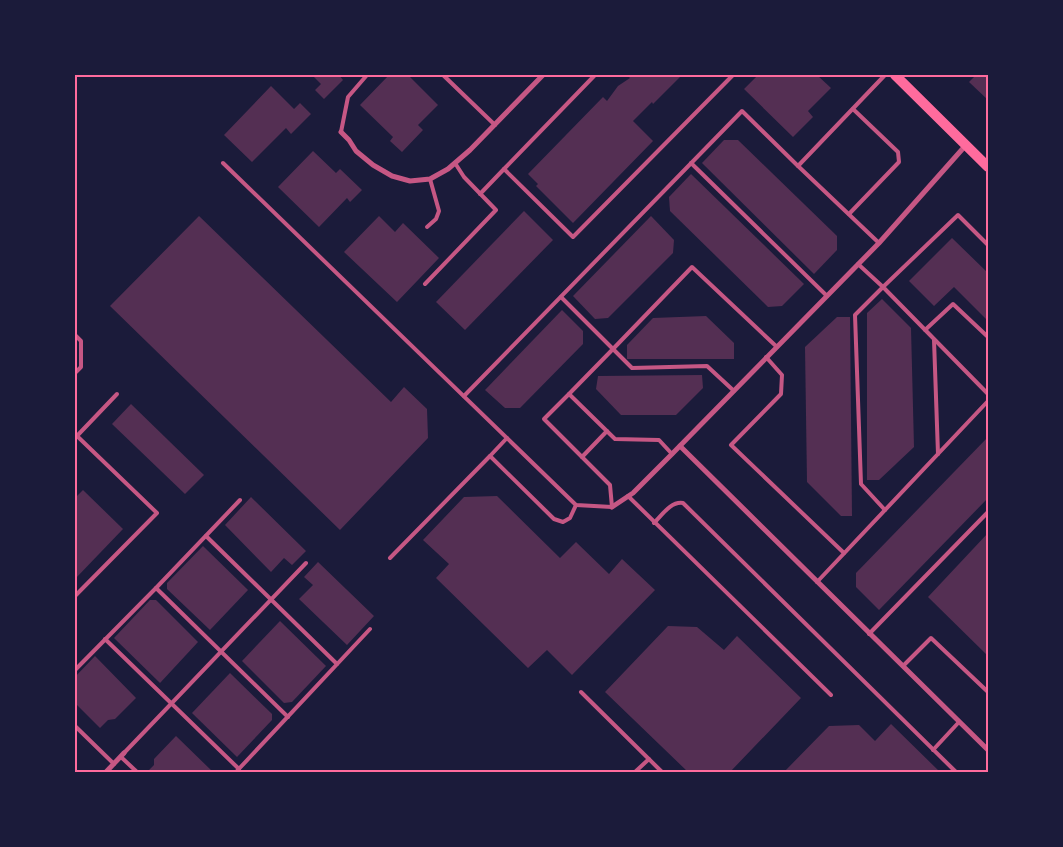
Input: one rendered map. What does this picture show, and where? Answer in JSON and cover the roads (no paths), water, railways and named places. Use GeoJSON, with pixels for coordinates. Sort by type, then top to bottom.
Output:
{"type":"FeatureCollection","features":[{"type":"Feature","properties":{"kind":"main road"},"geometry":{"type":"LineString","coordinates":[[895,75],[988,167]]}},
{"type":"Feature","properties":{"kind":"street"},"geometry":{"type":"LineString","coordinates":[[341,132],[356,151],[392,176],[410,181],[430,179],[455,163],[543,75]]}},
{"type":"Feature","properties":{"kind":"street"},"geometry":{"type":"LineString","coordinates":[[612,507],[628,496],[672,454],[879,243],[966,145]]}},
{"type":"Feature","properties":{"kind":"street"},"geometry":{"type":"LineString","coordinates":[[680,446],[988,750]]}},
{"type":"Feature","properties":{"kind":"street"},"geometry":{"type":"LineString","coordinates":[[106,772],[123,755]]}},
{"type":"Feature","properties":{"kind":"lane"},"geometry":{"type":"LineString","coordinates":[[341,132],[348,97],[368,75]]}},
{"type":"Feature","properties":{"kind":"lane"},"geometry":{"type":"LineString","coordinates":[[443,75],[495,125]]}},
{"type":"Feature","properties":{"kind":"lane"},"geometry":{"type":"LineString","coordinates":[[480,194],[594,75]]}},
{"type":"Feature","properties":{"kind":"lane"},"geometry":{"type":"LineString","coordinates":[[798,166],[886,75]]}},
{"type":"Feature","properties":{"kind":"lane"},"geometry":{"type":"LineString","coordinates":[[504,169],[573,237],[731,76]]}},
{"type":"Feature","properties":{"kind":"lane"},"geometry":{"type":"LineString","coordinates":[[849,214],[899,162],[898,152],[853,109]]}},
{"type":"Feature","properties":{"kind":"lane"},"geometry":{"type":"LineString","coordinates":[[464,396],[742,111],[879,243]]}},
{"type":"Feature","properties":{"kind":"lane"},"geometry":{"type":"LineString","coordinates":[[223,163],[576,504],[612,507],[610,485],[544,419],[692,267],[777,347]]}},
{"type":"Feature","properties":{"kind":"lane"},"geometry":{"type":"LineString","coordinates":[[425,284],[496,210],[464,177],[455,163]]}},
{"type":"Feature","properties":{"kind":"lane"},"geometry":{"type":"LineString","coordinates":[[691,164],[827,296]]}},
{"type":"Feature","properties":{"kind":"lane"},"geometry":{"type":"LineString","coordinates":[[426,227],[436,219],[440,211],[430,179]]}},
{"type":"Feature","properties":{"kind":"lane"},"geometry":{"type":"LineString","coordinates":[[885,510],[861,484],[855,315],[958,215],[988,245]]}},
{"type":"Feature","properties":{"kind":"lane"},"geometry":{"type":"LineString","coordinates":[[858,264],[988,394]]}},
{"type":"Feature","properties":{"kind":"lane"},"geometry":{"type":"LineString","coordinates":[[561,297],[632,368],[708,366],[734,391]]}},
{"type":"Feature","properties":{"kind":"lane"},"geometry":{"type":"LineString","coordinates":[[925,330],[953,304],[988,337]]}},
{"type":"Feature","properties":{"kind":"lane"},"geometry":{"type":"LineString","coordinates":[[75,335],[81,341],[81,368],[75,373]]}},
{"type":"Feature","properties":{"kind":"lane"},"geometry":{"type":"LineString","coordinates":[[934,340],[938,454]]}},
{"type":"Feature","properties":{"kind":"lane"},"geometry":{"type":"LineString","coordinates":[[766,357],[782,375],[781,394],[731,445],[844,553]]}},
{"type":"Feature","properties":{"kind":"lane"},"geometry":{"type":"LineString","coordinates":[[75,596],[157,513],[76,437],[117,394]]}},
{"type":"Feature","properties":{"kind":"lane"},"geometry":{"type":"LineString","coordinates":[[569,394],[615,438],[659,440],[672,454]]}},
{"type":"Feature","properties":{"kind":"lane"},"geometry":{"type":"LineString","coordinates":[[817,582],[988,401]]}},
{"type":"Feature","properties":{"kind":"lane"},"geometry":{"type":"LineString","coordinates":[[582,457],[607,431]]}},
{"type":"Feature","properties":{"kind":"lane"},"geometry":{"type":"LineString","coordinates":[[390,558],[507,438]]}},
{"type":"Feature","properties":{"kind":"lane"},"geometry":{"type":"LineString","coordinates":[[490,456],[554,519],[563,522],[570,518],[576,504]]}},
{"type":"Feature","properties":{"kind":"lane"},"geometry":{"type":"LineString","coordinates":[[628,496],[831,696]]}},
{"type":"Feature","properties":{"kind":"lane"},"geometry":{"type":"LineString","coordinates":[[75,670],[240,500]]}},
{"type":"Feature","properties":{"kind":"lane"},"geometry":{"type":"LineString","coordinates":[[654,523],[672,504],[682,503],[956,772]]}},
{"type":"Feature","properties":{"kind":"lane"},"geometry":{"type":"LineString","coordinates":[[869,634],[988,512]]}},
{"type":"Feature","properties":{"kind":"lane"},"geometry":{"type":"LineString","coordinates":[[206,536],[338,664]]}},
{"type":"Feature","properties":{"kind":"lane"},"geometry":{"type":"LineString","coordinates":[[137,772],[123,755],[306,563]]}},
{"type":"Feature","properties":{"kind":"lane"},"geometry":{"type":"LineString","coordinates":[[156,588],[288,717]]}},
{"type":"Feature","properties":{"kind":"lane"},"geometry":{"type":"LineString","coordinates":[[105,639],[237,771],[370,629]]}},
{"type":"Feature","properties":{"kind":"lane"},"geometry":{"type":"LineString","coordinates":[[903,666],[931,638],[988,692]]}},
{"type":"Feature","properties":{"kind":"lane"},"geometry":{"type":"LineString","coordinates":[[581,692],[662,772]]}},
{"type":"Feature","properties":{"kind":"lane"},"geometry":{"type":"LineString","coordinates":[[934,750],[959,722]]}},
{"type":"Feature","properties":{"kind":"lane"},"geometry":{"type":"LineString","coordinates":[[75,726],[114,764]]}},
{"type":"Feature","properties":{"kind":"lane"},"geometry":{"type":"LineString","coordinates":[[635,772],[648,758]]}}]}
